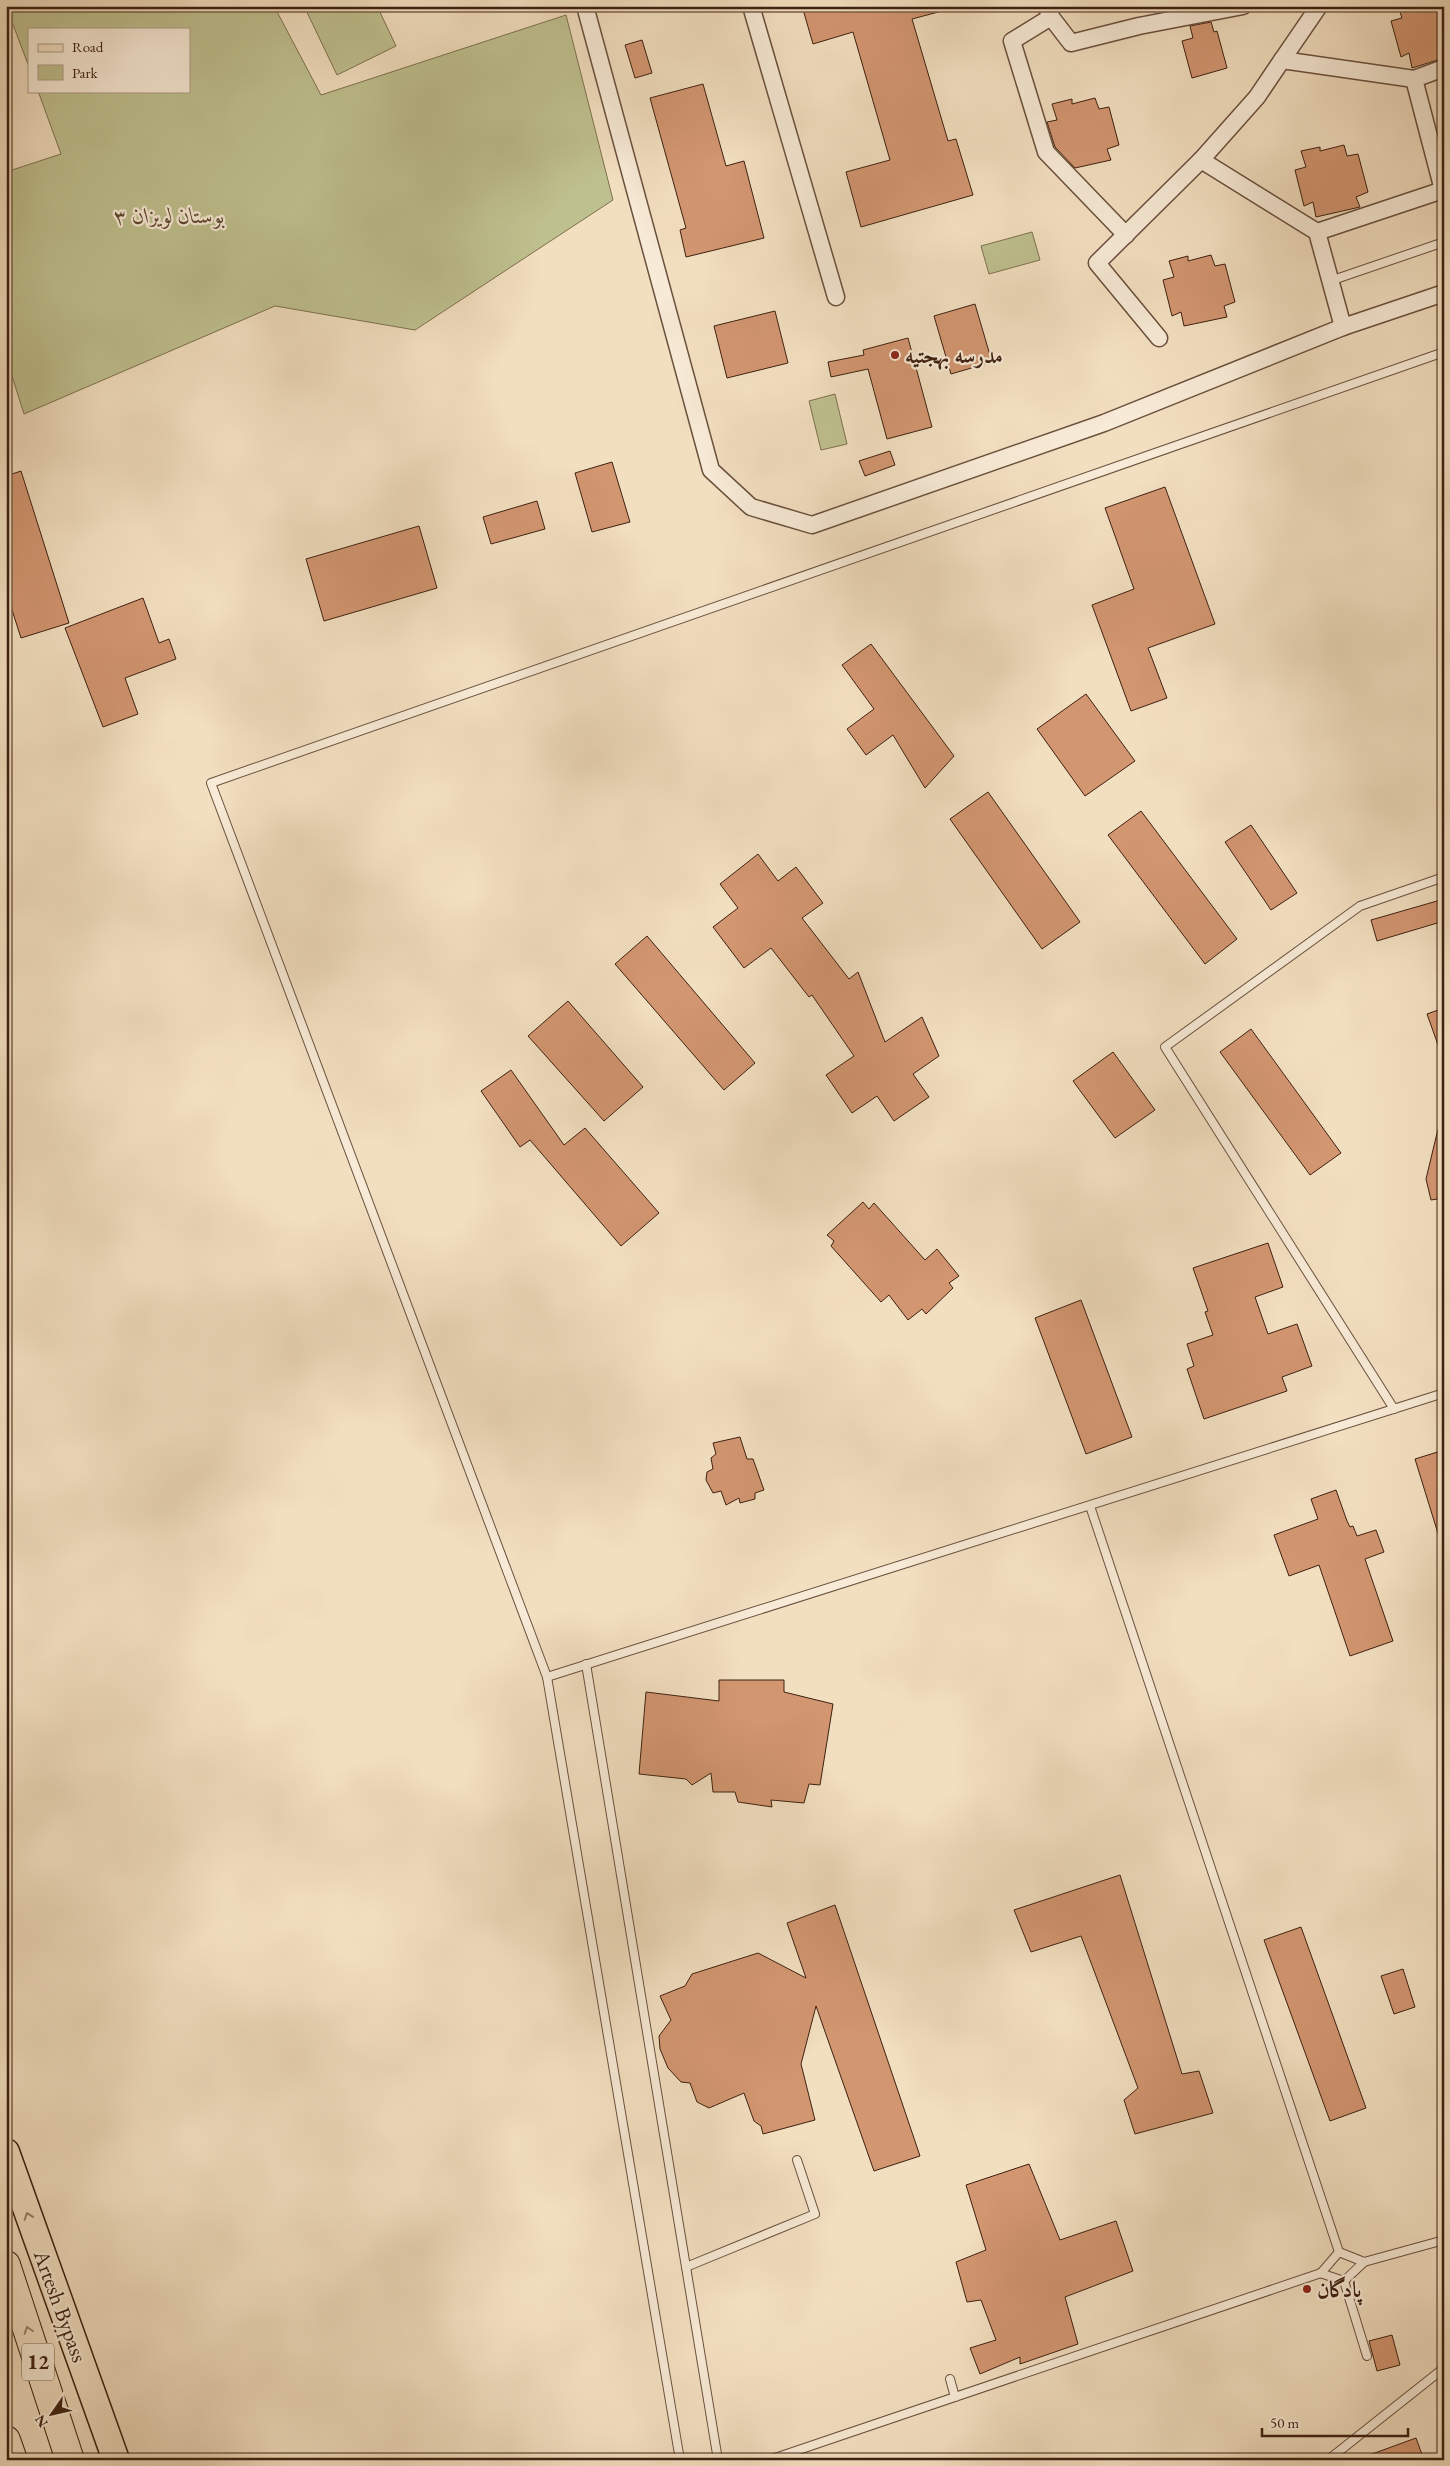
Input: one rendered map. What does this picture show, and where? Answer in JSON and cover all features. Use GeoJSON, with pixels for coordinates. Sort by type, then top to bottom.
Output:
{"type":"FeatureCollection","features":[{"type":"Feature","properties":{"kind":"highway","name":"12"},"geometry":{"type":"LineString","coordinates":[[6,2264],[70,2460]]}},
{"type":"Feature","properties":{"kind":"highway"},"geometry":{"type":"LineString","coordinates":[[6,2440],[13,2460]]}},
{"type":"Feature","properties":{"kind":"main road","name":"Artesh Bypass"},"geometry":{"type":"LineString","coordinates":[[6,2152],[52,2286],[116,2460]]}},
{"type":"Feature","properties":{"kind":"main road"},"geometry":{"type":"LineString","coordinates":[[52,2286],[97,2460]]}},
{"type":"Feature","properties":{"kind":"street"},"geometry":{"type":"LineString","coordinates":[[585,6],[711,470],[751,507],[812,525],[1104,423],[1343,327],[1444,293]]}},
{"type":"Feature","properties":{"kind":"street"},"geometry":{"type":"LineString","coordinates":[[751,6],[836,297]]}},
{"type":"Feature","properties":{"kind":"street"},"geometry":{"type":"LineString","coordinates":[[1126,235],[1046,152],[1012,41],[1048,12],[1071,43],[1139,26],[1243,6]]}},
{"type":"Feature","properties":{"kind":"street"},"geometry":{"type":"LineString","coordinates":[[1158,338],[1097,263],[1201,160],[1257,97],[1319,6]]}},
{"type":"Feature","properties":{"kind":"street"},"geometry":{"type":"LineString","coordinates":[[1282,60],[1414,79],[1444,68]]}},
{"type":"Feature","properties":{"kind":"street"},"geometry":{"type":"LineString","coordinates":[[1317,232],[1443,190],[1414,79]]}},
{"type":"Feature","properties":{"kind":"street"},"geometry":{"type":"LineString","coordinates":[[1201,160],[1317,232],[1343,327]]}},
{"type":"Feature","properties":{"kind":"lane"},"geometry":{"type":"LineString","coordinates":[[1330,282],[1444,242]]}},
{"type":"Feature","properties":{"kind":"lane"},"geometry":{"type":"LineString","coordinates":[[680,2460],[548,1677],[211,783],[1444,352]]}},
{"type":"Feature","properties":{"kind":"lane"},"geometry":{"type":"LineString","coordinates":[[1394,1409],[1165,1047],[1360,906],[1444,877]]}},
{"type":"Feature","properties":{"kind":"lane"},"geometry":{"type":"LineString","coordinates":[[548,1677],[1444,1394]]}},
{"type":"Feature","properties":{"kind":"lane"},"geometry":{"type":"LineString","coordinates":[[1090,1506],[1339,2252],[1364,2262]]}},
{"type":"Feature","properties":{"kind":"lane"},"geometry":{"type":"LineString","coordinates":[[586,1664],[718,2460]]}},
{"type":"Feature","properties":{"kind":"lane"},"geometry":{"type":"LineString","coordinates":[[686,2267],[815,2214],[797,2160]]}},
{"type":"Feature","properties":{"kind":"lane"},"geometry":{"type":"LineString","coordinates":[[1344,2281],[1364,2262],[1444,2240]]}},
{"type":"Feature","properties":{"kind":"lane"},"geometry":{"type":"LineString","coordinates":[[769,2460],[1320,2273],[1339,2252]]}},
{"type":"Feature","properties":{"kind":"lane"},"geometry":{"type":"LineString","coordinates":[[1320,2273],[1344,2281]]}},
{"type":"Feature","properties":{"kind":"lane"},"geometry":{"type":"LineString","coordinates":[[1344,2281],[1367,2356]]}},
{"type":"Feature","properties":{"kind":"lane"},"geometry":{"type":"LineString","coordinates":[[1328,2460],[1444,2368]]}},
{"type":"Feature","properties":{"kind":"lane"},"geometry":{"type":"LineString","coordinates":[[950,2378],[955,2397]]}},
{"type":"Feature","properties":{"kind":"green space","name":"بوستان لویزان ۳"},"geometry":{"type":"Polygon","coordinates":[[[6,6],[274,6],[321,95],[566,15],[613,200],[415,330],[275,306],[24,414],[6,357],[6,172],[61,154],[38,92],[190,92],[190,28],[28,28],[28,64],[6,6]]]}},
{"type":"Feature","properties":{"kind":"green space"},"geometry":{"type":"Polygon","coordinates":[[[304,6],[377,6],[396,46],[337,75],[304,6]]]}},
{"type":"Feature","properties":{"kind":"green space"},"geometry":{"type":"Polygon","coordinates":[[[1032,232],[1040,260],[989,274],[981,246],[1032,232]]]}},
{"type":"Feature","properties":{"kind":"green space"},"geometry":{"type":"Polygon","coordinates":[[[835,394],[847,444],[821,450],[809,401],[835,394]]]}},
{"type":"Feature","properties":{"kind":"building"},"geometry":{"type":"Polygon","coordinates":[[[802,6],[941,6],[942,11],[912,19],[948,141],[956,139],[973,195],[861,227],[846,172],[890,160],[853,32],[813,44],[802,6]]]}},
{"type":"Feature","properties":{"kind":"building"},"geometry":{"type":"Polygon","coordinates":[[[1398,6],[1444,6],[1444,58],[1412,68],[1409,53],[1401,57],[1391,21],[1402,18],[1398,6]]]}},
{"type":"Feature","properties":{"kind":"building"},"geometry":{"type":"Polygon","coordinates":[[[1211,22],[1214,32],[1217,31],[1227,68],[1192,78],[1182,41],[1193,38],[1190,26],[1211,22]]]}},
{"type":"Feature","properties":{"kind":"building"},"geometry":{"type":"Polygon","coordinates":[[[642,40],[652,73],[635,78],[625,45],[642,40]]]}},
{"type":"Feature","properties":{"kind":"building"},"geometry":{"type":"Polygon","coordinates":[[[703,84],[726,166],[744,161],[764,238],[686,257],[680,230],[686,228],[650,98],[703,84]]]}},
{"type":"Feature","properties":{"kind":"building"},"geometry":{"type":"Polygon","coordinates":[[[1095,98],[1099,109],[1109,107],[1119,145],[1107,149],[1111,160],[1075,168],[1055,147],[1047,122],[1057,120],[1052,104],[1072,99],[1072,104],[1095,98]]]}},
{"type":"Feature","properties":{"kind":"building"},"geometry":{"type":"Polygon","coordinates":[[[1344,145],[1347,156],[1358,154],[1368,192],[1356,197],[1360,207],[1316,217],[1313,202],[1304,206],[1295,170],[1306,167],[1301,151],[1320,147],[1320,151],[1344,145]]]}},
{"type":"Feature","properties":{"kind":"building"},"geometry":{"type":"Polygon","coordinates":[[[1211,255],[1215,266],[1225,264],[1235,302],[1224,306],[1227,317],[1184,326],[1181,312],[1172,316],[1163,280],[1174,277],[1169,261],[1188,256],[1188,261],[1211,255]]]}},
{"type":"Feature","properties":{"kind":"building"},"geometry":{"type":"Polygon","coordinates":[[[975,304],[992,362],[951,374],[934,316],[975,304]]]}},
{"type":"Feature","properties":{"kind":"building"},"geometry":{"type":"Polygon","coordinates":[[[775,311],[788,363],[727,378],[714,326],[775,311]]]}},
{"type":"Feature","properties":{"kind":"building"},"geometry":{"type":"Polygon","coordinates":[[[908,338],[932,427],[887,439],[868,369],[831,377],[828,362],[864,355],[863,350],[908,338]]]}},
{"type":"Feature","properties":{"kind":"building"},"geometry":{"type":"Polygon","coordinates":[[[890,451],[895,465],[865,476],[859,461],[890,451]]]}},
{"type":"Feature","properties":{"kind":"building"},"geometry":{"type":"Polygon","coordinates":[[[612,462],[630,522],[592,532],[575,473],[612,462]]]}},
{"type":"Feature","properties":{"kind":"building"},"geometry":{"type":"Polygon","coordinates":[[[21,471],[69,623],[21,638],[6,591],[6,476],[21,471]]]}},
{"type":"Feature","properties":{"kind":"building"},"geometry":{"type":"Polygon","coordinates":[[[1165,487],[1215,624],[1148,648],[1167,698],[1131,711],[1092,605],[1134,589],[1105,508],[1165,487]]]}},
{"type":"Feature","properties":{"kind":"building"},"geometry":{"type":"Polygon","coordinates":[[[537,501],[545,529],[491,544],[483,517],[537,501]]]}},
{"type":"Feature","properties":{"kind":"building"},"geometry":{"type":"Polygon","coordinates":[[[419,526],[437,588],[324,621],[306,559],[419,526]]]}},
{"type":"Feature","properties":{"kind":"building"},"geometry":{"type":"Polygon","coordinates":[[[143,598],[159,643],[169,639],[176,659],[125,678],[138,714],[103,727],[65,628],[143,598]]]}},
{"type":"Feature","properties":{"kind":"building"},"geometry":{"type":"Polygon","coordinates":[[[871,644],[954,756],[925,788],[893,735],[866,755],[847,729],[874,709],[842,665],[871,644]]]}},
{"type":"Feature","properties":{"kind":"building"},"geometry":{"type":"Polygon","coordinates":[[[1086,694],[1135,761],[1085,796],[1037,729],[1086,694]]]}},
{"type":"Feature","properties":{"kind":"building"},"geometry":{"type":"Polygon","coordinates":[[[988,792],[1080,922],[1042,949],[950,819],[988,792]]]}},
{"type":"Feature","properties":{"kind":"building"},"geometry":{"type":"Polygon","coordinates":[[[1141,811],[1237,939],[1205,964],[1108,835],[1141,811]]]}},
{"type":"Feature","properties":{"kind":"building"},"geometry":{"type":"Polygon","coordinates":[[[1251,825],[1297,893],[1271,910],[1225,842],[1251,825]]]}},
{"type":"Feature","properties":{"kind":"building"},"geometry":{"type":"Polygon","coordinates":[[[758,854],[778,881],[796,867],[823,903],[802,918],[849,979],[858,972],[885,1042],[922,1017],[939,1056],[913,1074],[929,1097],[894,1121],[877,1096],[852,1113],[826,1075],[854,1056],[812,995],[809,997],[771,948],[744,968],[713,927],[738,908],[720,884],[758,854]]]}},
{"type":"Feature","properties":{"kind":"building"},"geometry":{"type":"Polygon","coordinates":[[[1444,899],[1444,921],[1377,941],[1371,920],[1444,899]]]}},
{"type":"Feature","properties":{"kind":"building"},"geometry":{"type":"Polygon","coordinates":[[[647,936],[755,1063],[724,1090],[615,964],[647,936]]]}},
{"type":"Feature","properties":{"kind":"building"},"geometry":{"type":"Polygon","coordinates":[[[568,1001],[643,1087],[604,1121],[528,1036],[568,1001]]]}},
{"type":"Feature","properties":{"kind":"building"},"geometry":{"type":"Polygon","coordinates":[[[1444,1008],[1444,1055],[1442,1056],[1427,1014],[1444,1008]]]}},
{"type":"Feature","properties":{"kind":"building"},"geometry":{"type":"Polygon","coordinates":[[[1251,1029],[1341,1153],[1310,1175],[1220,1052],[1251,1029]]]}},
{"type":"Feature","properties":{"kind":"building"},"geometry":{"type":"Polygon","coordinates":[[[1113,1052],[1155,1110],[1115,1138],[1073,1081],[1113,1052]]]}},
{"type":"Feature","properties":{"kind":"building"},"geometry":{"type":"Polygon","coordinates":[[[511,1070],[564,1145],[585,1128],[659,1213],[621,1246],[530,1140],[520,1147],[481,1091],[511,1070]]]}},
{"type":"Feature","properties":{"kind":"building"},"geometry":{"type":"Polygon","coordinates":[[[1438,1129],[1444,1130],[1444,1198],[1431,1200],[1426,1179],[1438,1129]]]}},
{"type":"Feature","properties":{"kind":"building"},"geometry":{"type":"Polygon","coordinates":[[[863,1202],[869,1209],[874,1203],[925,1260],[937,1249],[959,1276],[949,1283],[953,1288],[926,1314],[922,1309],[908,1320],[889,1295],[881,1302],[831,1246],[834,1241],[827,1235],[863,1202]]]}},
{"type":"Feature","properties":{"kind":"building"},"geometry":{"type":"Polygon","coordinates":[[[1268,1243],[1283,1287],[1255,1297],[1268,1334],[1297,1324],[1312,1366],[1282,1377],[1287,1391],[1204,1419],[1187,1369],[1194,1366],[1187,1344],[1213,1335],[1205,1312],[1208,1311],[1193,1268],[1268,1243]]]}},
{"type":"Feature","properties":{"kind":"building"},"geometry":{"type":"Polygon","coordinates":[[[1081,1300],[1132,1437],[1086,1454],[1035,1318],[1081,1300]]]}},
{"type":"Feature","properties":{"kind":"building"},"geometry":{"type":"Polygon","coordinates":[[[740,1437],[747,1459],[753,1459],[764,1490],[755,1493],[755,1499],[740,1503],[739,1498],[726,1505],[721,1491],[713,1493],[706,1480],[707,1472],[713,1469],[711,1458],[716,1454],[713,1443],[740,1437]]]}},
{"type":"Feature","properties":{"kind":"building"},"geometry":{"type":"Polygon","coordinates":[[[1444,1450],[1444,1540],[1440,1540],[1415,1459],[1444,1450]]]}},
{"type":"Feature","properties":{"kind":"building"},"geometry":{"type":"Polygon","coordinates":[[[1336,1490],[1347,1521],[1350,1527],[1353,1526],[1357,1536],[1376,1530],[1384,1552],[1365,1559],[1393,1641],[1350,1656],[1319,1565],[1289,1576],[1274,1535],[1318,1519],[1311,1499],[1336,1490]]]}},
{"type":"Feature","properties":{"kind":"building"},"geometry":{"type":"Polygon","coordinates":[[[719,1680],[784,1680],[784,1692],[833,1704],[820,1785],[809,1784],[804,1803],[771,1800],[772,1807],[738,1802],[735,1792],[713,1792],[711,1773],[692,1785],[686,1779],[639,1774],[646,1692],[719,1701],[719,1680]]]}},
{"type":"Feature","properties":{"kind":"building"},"geometry":{"type":"Polygon","coordinates":[[[1120,1875],[1182,2074],[1199,2071],[1213,2113],[1135,2134],[1124,2100],[1138,2088],[1081,1936],[1031,1952],[1014,1910],[1120,1875]]]}},
{"type":"Feature","properties":{"kind":"building"},"geometry":{"type":"Polygon","coordinates":[[[835,1905],[920,2156],[874,2171],[816,2006],[801,2064],[815,2120],[763,2134],[761,2126],[754,2121],[744,2093],[709,2108],[697,2102],[690,2083],[681,2082],[668,2068],[660,2049],[659,2036],[671,2020],[660,1996],[685,1986],[692,1974],[758,1953],[806,1978],[787,1923],[835,1905]]]}},
{"type":"Feature","properties":{"kind":"building"},"geometry":{"type":"Polygon","coordinates":[[[1301,1927],[1366,2108],[1330,2121],[1264,1940],[1301,1927]]]}},
{"type":"Feature","properties":{"kind":"building"},"geometry":{"type":"Polygon","coordinates":[[[1403,1969],[1415,2007],[1394,2014],[1381,1976],[1403,1969]]]}},
{"type":"Feature","properties":{"kind":"building"},"geometry":{"type":"Polygon","coordinates":[[[1029,2164],[1060,2240],[1116,2221],[1133,2271],[1065,2297],[1078,2344],[1020,2364],[1020,2357],[980,2374],[970,2348],[996,2340],[981,2300],[967,2302],[956,2262],[986,2250],[966,2185],[1029,2164]]]}},
{"type":"Feature","properties":{"kind":"building"},"geometry":{"type":"Polygon","coordinates":[[[1392,2335],[1400,2365],[1377,2371],[1369,2341],[1392,2335]]]}},
{"type":"Feature","properties":{"kind":"building"},"geometry":{"type":"Polygon","coordinates":[[[1416,2438],[1424,2460],[1361,2460],[1361,2458],[1416,2438]]]}},
{"type":"Feature","properties":{"kind":"place","name":"مدرسه بهجتیه"},"geometry":{"type":"Point","coordinates":[895,355]}},
{"type":"Feature","properties":{"kind":"place","name":"پادگان"},"geometry":{"type":"Point","coordinates":[1307,2289]}}]}
